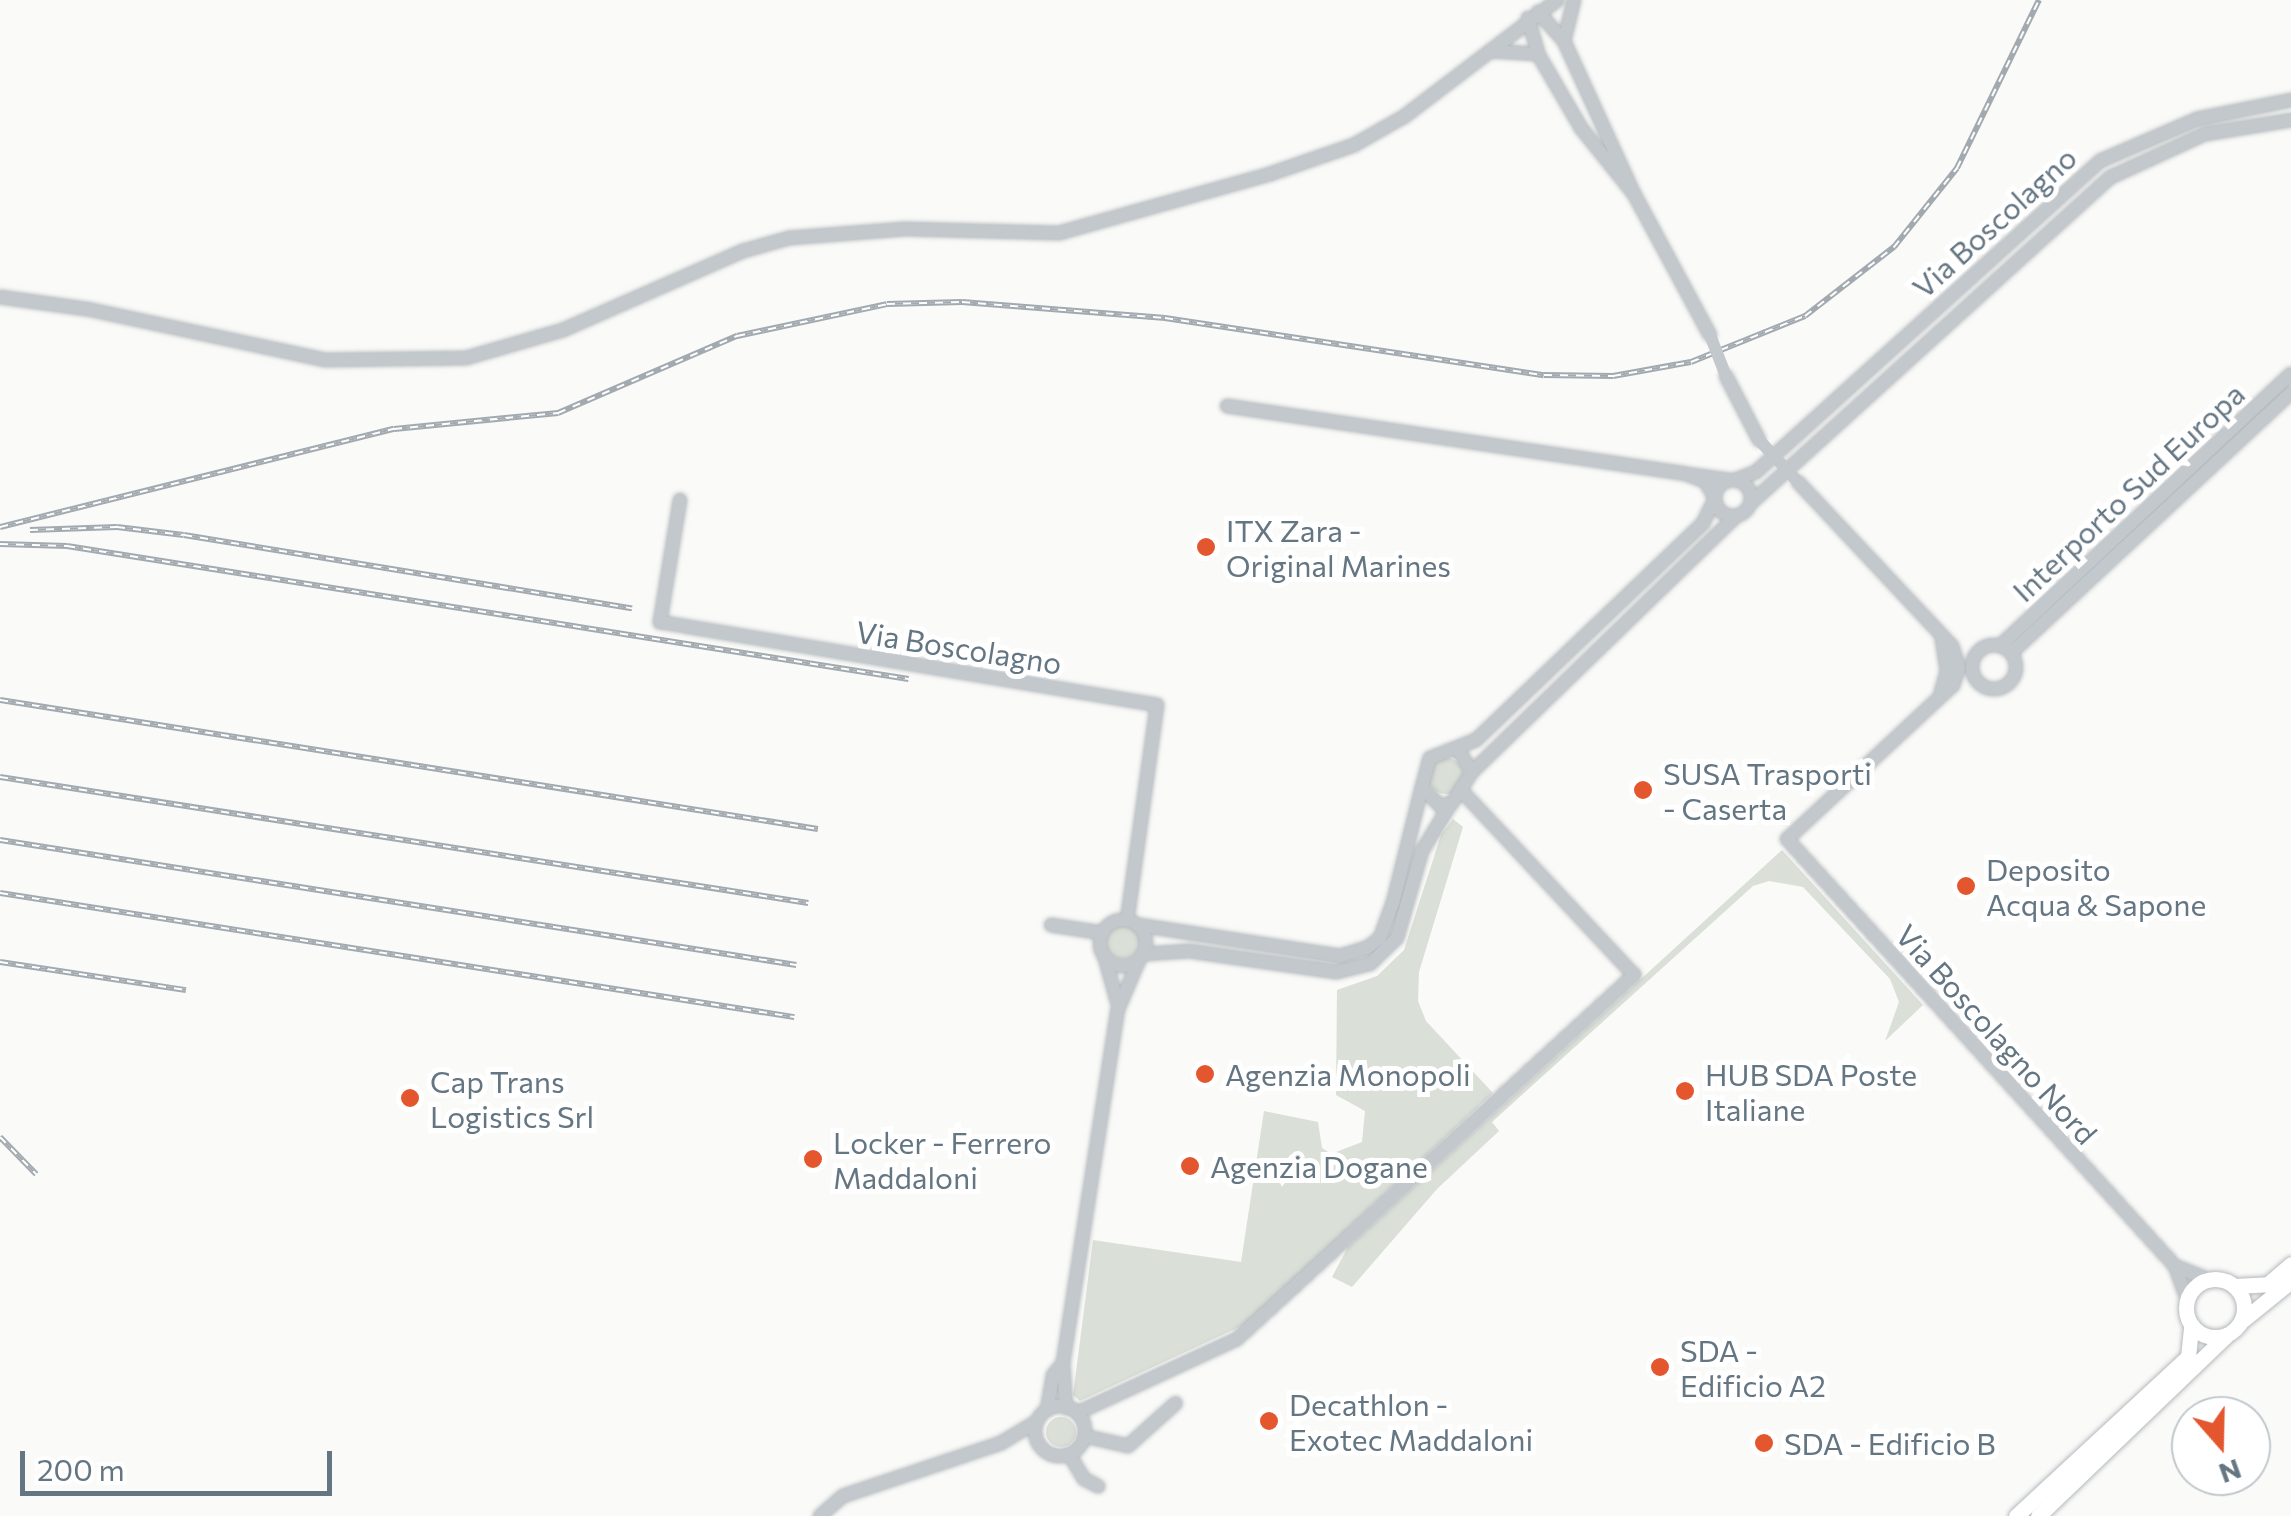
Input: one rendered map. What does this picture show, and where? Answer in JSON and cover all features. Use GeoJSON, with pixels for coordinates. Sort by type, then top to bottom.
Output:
{"type":"FeatureCollection","features":[{"type":"Feature","properties":{"kind":"main road"},"geometry":{"type":"LineString","coordinates":[[2016,1516],[2188,1357],[2191,1326],[2186,1298],[2207,1280],[2235,1286],[2268,1284],[2291,1264]]}},
{"type":"Feature","properties":{"kind":"main road"},"geometry":{"type":"LineString","coordinates":[[2038,1516],[2226,1336],[2291,1281]]}},
{"type":"Feature","properties":{"kind":"main road"},"geometry":{"type":"LineString","coordinates":[[2235,1286],[2244,1304],[2240,1323]]}},
{"type":"Feature","properties":{"kind":"main road"},"geometry":{"type":"LineString","coordinates":[[2191,1326],[2206,1337],[2226,1336]]}},
{"type":"Feature","properties":{"kind":"street"},"geometry":{"type":"LineString","coordinates":[[0,297],[88,308],[324,360],[466,358],[563,330],[730,256],[789,238],[905,229],[1037,235],[1136,216],[1354,145],[1406,116],[1483,53],[1557,0]]}},
{"type":"Feature","properties":{"kind":"street"},"geometry":{"type":"LineString","coordinates":[[1564,41],[1574,0]]}},
{"type":"Feature","properties":{"kind":"street"},"geometry":{"type":"LineString","coordinates":[[1533,15],[1564,41],[1610,134],[1634,194]]}},
{"type":"Feature","properties":{"kind":"street"},"geometry":{"type":"LineString","coordinates":[[1533,15],[1538,54],[1593,144],[1634,194]]}},
{"type":"Feature","properties":{"kind":"street"},"geometry":{"type":"LineString","coordinates":[[1483,53],[1514,48],[1538,54]]}},
{"type":"Feature","properties":{"kind":"street","name":"Via Boscolagno"},"geometry":{"type":"LineString","coordinates":[[1132,922],[1340,956],[1368,948],[1380,938],[1393,902],[1430,758],[1476,740],[1703,523],[1715,498],[1732,480],[1756,472],[2100,161],[2197,120],[2291,100]]}},
{"type":"Feature","properties":{"kind":"street","name":"Via Boscolagno"},"geometry":{"type":"LineString","coordinates":[[1105,958],[1124,966],[1141,957],[1189,951],[1335,972],[1370,964],[1397,938],[1422,851],[1472,772],[1736,516],[2111,177],[2205,134],[2291,120]]}},
{"type":"Feature","properties":{"kind":"street"},"geometry":{"type":"LineString","coordinates":[[1593,144],[1596,130],[1610,134]]}},
{"type":"Feature","properties":{"kind":"street","name":"Via Boscolagno Nord"},"geometry":{"type":"LineString","coordinates":[[1634,194],[1710,335],[1726,376],[1760,440],[1942,636],[1948,672],[1940,694],[1787,834],[2175,1266],[2186,1298]]}},
{"type":"Feature","properties":{"kind":"street","name":"Interporto Sud Europa"},"geometry":{"type":"LineString","coordinates":[[2291,374],[2006,649],[2291,393]]}},
{"type":"Feature","properties":{"kind":"street"},"geometry":{"type":"LineString","coordinates":[[1227,406],[1732,480],[1749,489],[1751,503]]}},
{"type":"Feature","properties":{"kind":"street"},"geometry":{"type":"LineString","coordinates":[[1686,474],[1705,481],[1724,514],[1736,516]]}},
{"type":"Feature","properties":{"kind":"street","name":"Via Boscolagno"},"geometry":{"type":"LineString","coordinates":[[680,500],[660,622],[1157,705],[1132,922],[1146,938],[1141,957]]}},
{"type":"Feature","properties":{"kind":"street"},"geometry":{"type":"LineString","coordinates":[[1458,748],[1472,772]]}},
{"type":"Feature","properties":{"kind":"street"},"geometry":{"type":"LineString","coordinates":[[1422,787],[1432,802],[1452,803]]}},
{"type":"Feature","properties":{"kind":"street"},"geometry":{"type":"LineString","coordinates":[[1047,1410],[1072,1410],[1237,1339],[1634,975],[1462,791]]}},
{"type":"Feature","properties":{"kind":"street"},"geometry":{"type":"LineString","coordinates":[[1051,925],[1102,933],[1132,922]]}},
{"type":"Feature","properties":{"kind":"street"},"geometry":{"type":"LineString","coordinates":[[1102,933],[1118,1009]]}},
{"type":"Feature","properties":{"kind":"street"},"geometry":{"type":"LineString","coordinates":[[1084,1436],[1072,1410],[1062,1363],[1118,1009],[1141,957]]}},
{"type":"Feature","properties":{"kind":"street","name":"Via Boscolagno Nord"},"geometry":{"type":"LineString","coordinates":[[2175,1266],[2207,1280]]}},
{"type":"Feature","properties":{"kind":"street"},"geometry":{"type":"LineString","coordinates":[[820,1516],[843,1496],[1001,1443],[1036,1422],[1047,1410],[1053,1374],[1062,1363]]}},
{"type":"Feature","properties":{"kind":"street"},"geometry":{"type":"LineString","coordinates":[[1084,1436],[1128,1446],[1176,1403]]}},
{"type":"Feature","properties":{"kind":"street"},"geometry":{"type":"LineString","coordinates":[[1036,1422],[1039,1446]]}},
{"type":"Feature","properties":{"kind":"street"},"geometry":{"type":"LineString","coordinates":[[1001,1443],[1039,1446],[1052,1455],[1069,1454],[1084,1436]]}},
{"type":"Feature","properties":{"kind":"street"},"geometry":{"type":"LineString","coordinates":[[1069,1454],[1084,1479],[1098,1486]]}},
{"type":"Feature","properties":{"kind":"shaded area"},"geometry":{"type":"Polygon","coordinates":[[[1446,758],[1458,764],[1464,776],[1458,788],[1446,794],[1434,788],[1428,776],[1434,764],[1446,758]]]}},
{"type":"Feature","properties":{"kind":"shaded area"},"geometry":{"type":"Polygon","coordinates":[[[1453,819],[1463,827],[1419,972],[1418,1001],[1426,1021],[1493,1093],[1246,1324],[1080,1401],[1073,1395],[1093,1240],[1241,1262],[1264,1111],[1318,1122],[1322,1148],[1331,1154],[1362,1142],[1365,1111],[1336,1095],[1337,990],[1377,976],[1404,950],[1441,835],[1453,819]]]}},
{"type":"Feature","properties":{"kind":"shaded area"},"geometry":{"type":"Polygon","coordinates":[[[1782,850],[1923,1005],[1885,1041],[1899,1002],[1890,979],[1803,887],[1769,881],[1753,886],[1492,1122],[1499,1131],[1437,1189],[1352,1287],[1332,1277],[1348,1247],[1782,850]]]}},
{"type":"Feature","properties":{"kind":"shaded area"},"geometry":{"type":"Polygon","coordinates":[[[1123,925],[1135,930],[1140,942],[1135,954],[1123,959],[1111,954],[1106,942],[1111,930],[1123,925]]]}},
{"type":"Feature","properties":{"kind":"shaded area"},"geometry":{"type":"Polygon","coordinates":[[[1061,1417],[1072,1421],[1076,1432],[1072,1443],[1061,1447],[1050,1443],[1046,1432],[1050,1421],[1061,1417]]]}},
{"type":"Feature","properties":{"kind":"railway"},"geometry":{"type":"LineString","coordinates":[[0,527],[394,429],[558,413],[737,336],[887,304],[962,302],[1165,318],[1544,375],[1613,376],[1691,362],[1805,316],[1894,247],[1957,168],[2039,0]]}},
{"type":"Feature","properties":{"kind":"railway"},"geometry":{"type":"LineString","coordinates":[[30,530],[117,527],[184,535],[632,608]]}},
{"type":"Feature","properties":{"kind":"railway"},"geometry":{"type":"LineString","coordinates":[[0,544],[67,546],[909,679]]}},
{"type":"Feature","properties":{"kind":"railway"},"geometry":{"type":"LineString","coordinates":[[0,700],[818,829]]}},
{"type":"Feature","properties":{"kind":"railway"},"geometry":{"type":"LineString","coordinates":[[0,777],[808,903]]}},
{"type":"Feature","properties":{"kind":"railway"},"geometry":{"type":"LineString","coordinates":[[0,840],[796,965]]}},
{"type":"Feature","properties":{"kind":"railway"},"geometry":{"type":"LineString","coordinates":[[0,893],[794,1017]]}},
{"type":"Feature","properties":{"kind":"railway"},"geometry":{"type":"LineString","coordinates":[[0,962],[186,990]]}},
{"type":"Feature","properties":{"kind":"railway"},"geometry":{"type":"LineString","coordinates":[[0,1137],[36,1174]]}},
{"type":"Feature","properties":{"kind":"place","name":"ITX Zara - Original Marines"},"geometry":{"type":"Point","coordinates":[1206,547]}},
{"type":"Feature","properties":{"kind":"place","name":"SUSA Trasporti - Caserta"},"geometry":{"type":"Point","coordinates":[1643,790]}},
{"type":"Feature","properties":{"kind":"place","name":"Deposito Acqua & Sapone"},"geometry":{"type":"Point","coordinates":[1966,886]}},
{"type":"Feature","properties":{"kind":"place","name":"Agenzia Monopoli"},"geometry":{"type":"Point","coordinates":[1205,1074]}},
{"type":"Feature","properties":{"kind":"place","name":"HUB SDA Poste Italiane"},"geometry":{"type":"Point","coordinates":[1685,1091]}},
{"type":"Feature","properties":{"kind":"place","name":"Cap Trans Logistics Srl"},"geometry":{"type":"Point","coordinates":[410,1098]}},
{"type":"Feature","properties":{"kind":"place","name":"Locker - Ferrero Maddaloni"},"geometry":{"type":"Point","coordinates":[813,1159]}},
{"type":"Feature","properties":{"kind":"place","name":"Agenzia Dogane"},"geometry":{"type":"Point","coordinates":[1190,1166]}},
{"type":"Feature","properties":{"kind":"place","name":"SDA - Edificio A2"},"geometry":{"type":"Point","coordinates":[1660,1367]}},
{"type":"Feature","properties":{"kind":"place","name":"Decathlon - Exotec Maddaloni"},"geometry":{"type":"Point","coordinates":[1269,1421]}},
{"type":"Feature","properties":{"kind":"place","name":"SDA - Edificio B"},"geometry":{"type":"Point","coordinates":[1764,1443]}}]}
